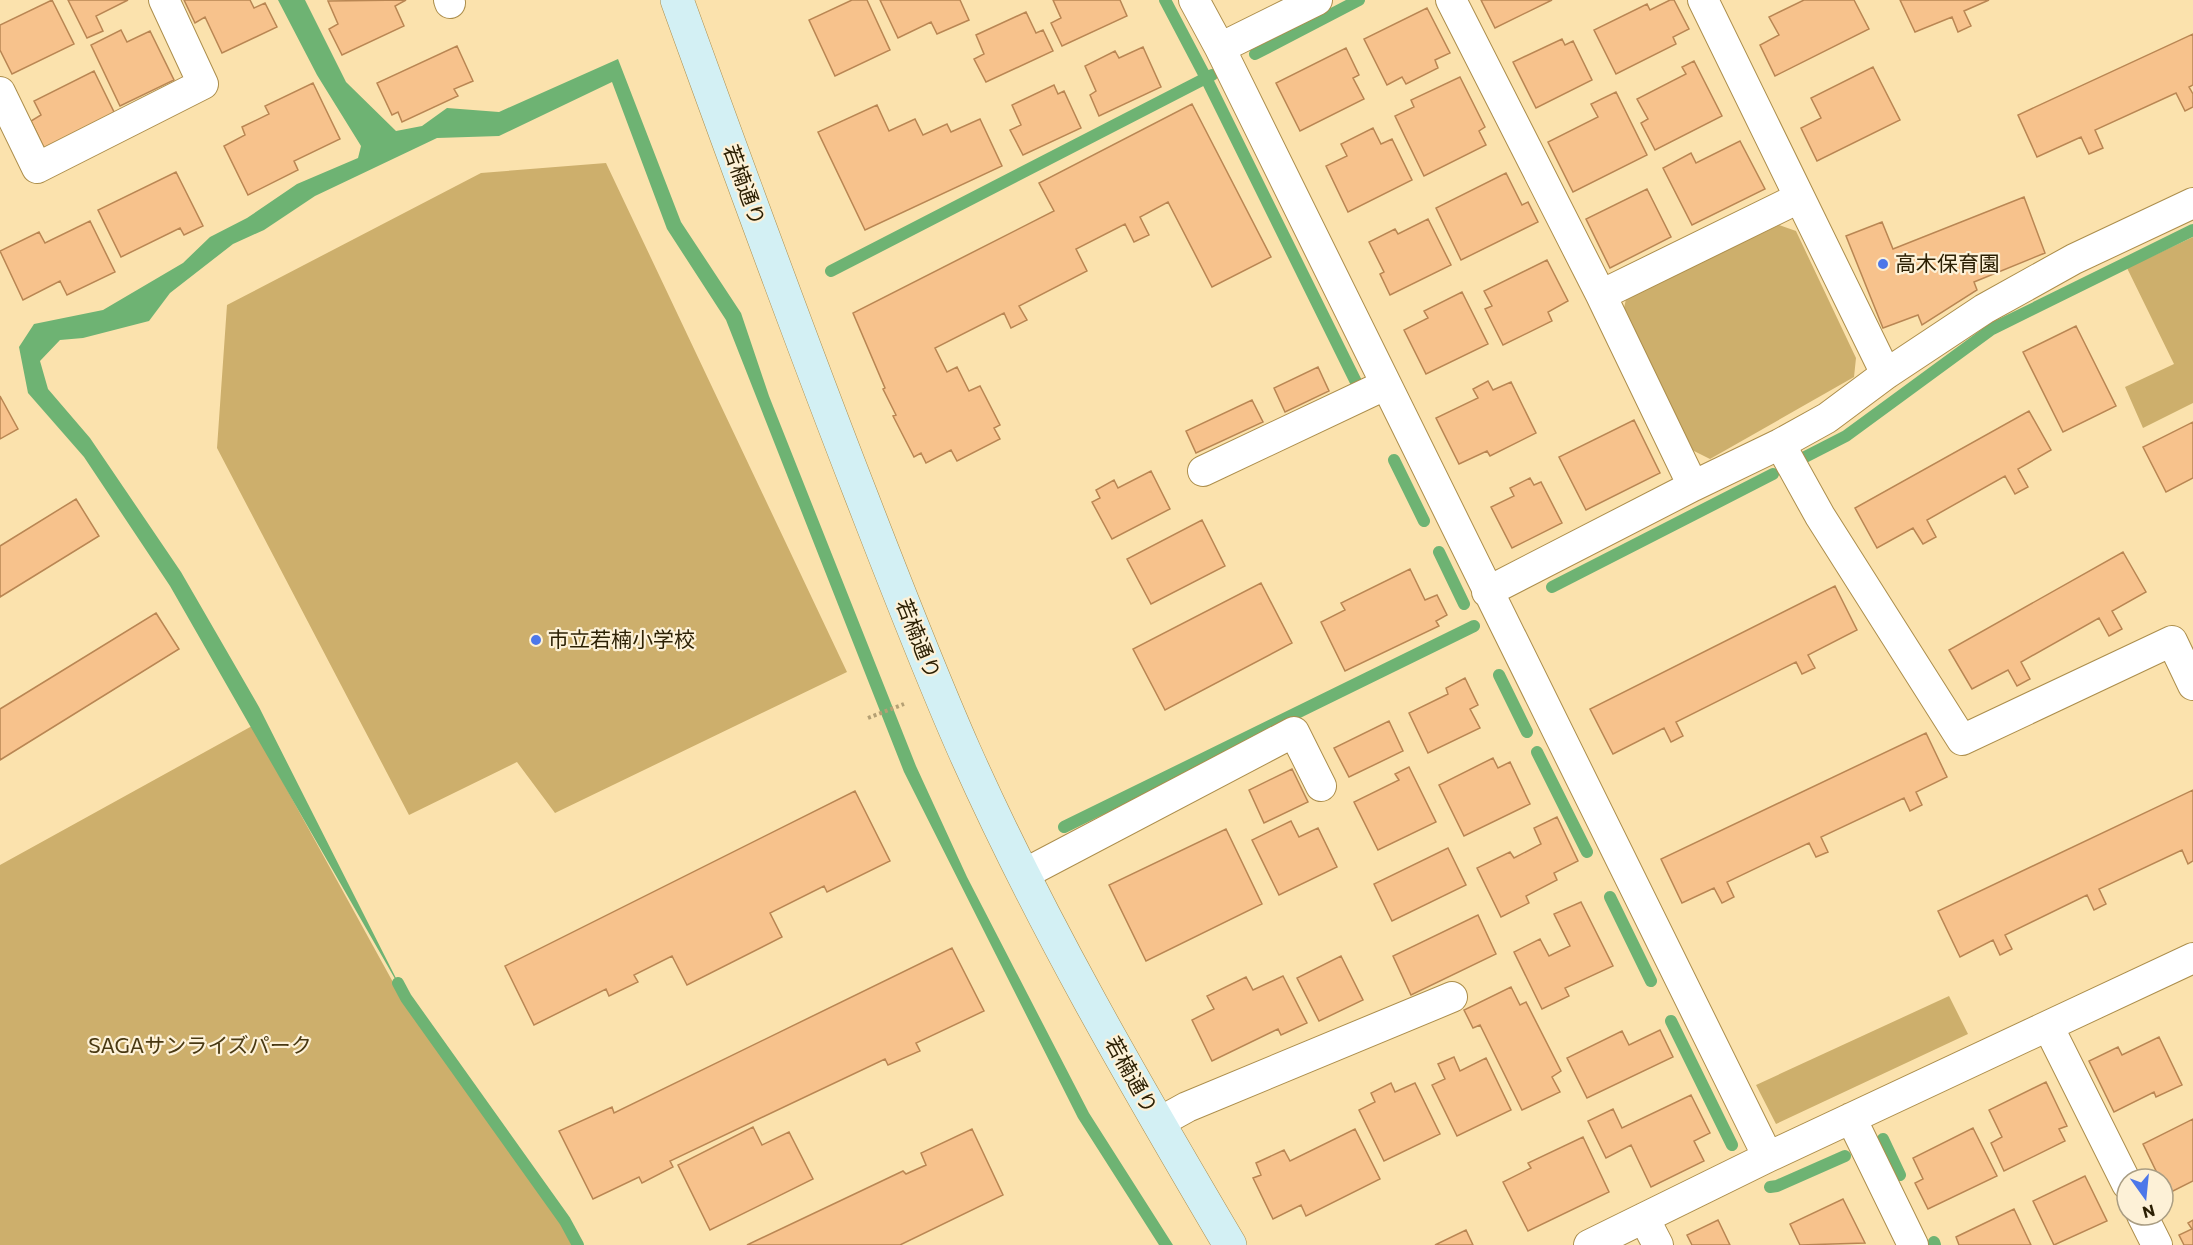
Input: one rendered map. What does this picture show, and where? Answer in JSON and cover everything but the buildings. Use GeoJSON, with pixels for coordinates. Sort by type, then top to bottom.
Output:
{"type":"FeatureCollection","features":[{"type":"Feature","properties":{"kind":"street"},"geometry":{"type":"LineString","coordinates":[[0,92],[37,168],[203,84],[164,0]]}},
{"type":"Feature","properties":{"kind":"street","name":"若楠通り"},"geometry":{"type":"LineString","coordinates":[[677,0],[780,286],[895,583],[964,750],[1024,874],[1158,1123],[1230,1245]]}},
{"type":"Feature","properties":{"kind":"street"},"geometry":{"type":"LineString","coordinates":[[1194,0],[1220,48],[1768,1157]]}},
{"type":"Feature","properties":{"kind":"street"},"geometry":{"type":"LineString","coordinates":[[1220,48],[1317,0]]}},
{"type":"Feature","properties":{"kind":"street"},"geometry":{"type":"LineString","coordinates":[[1451,0],[1600,295],[1693,486]]}},
{"type":"Feature","properties":{"kind":"street"},"geometry":{"type":"LineString","coordinates":[[1703,0],[1886,374]]}},
{"type":"Feature","properties":{"kind":"street"},"geometry":{"type":"LineString","coordinates":[[1600,295],[1799,198]]}},
{"type":"Feature","properties":{"kind":"street"},"geometry":{"type":"LineString","coordinates":[[1487,592],[1780,444],[1827,418],[1886,374],[1984,309],[2074,258],[2193,203]]}},
{"type":"Feature","properties":{"kind":"street"},"geometry":{"type":"LineString","coordinates":[[1203,471],[1385,385]]}},
{"type":"Feature","properties":{"kind":"street"},"geometry":{"type":"LineString","coordinates":[[1780,444],[1820,516],[1962,740],[2172,641],[2193,685]]}},
{"type":"Feature","properties":{"kind":"street"},"geometry":{"type":"LineString","coordinates":[[1024,874],[1294,732],[1321,786]]}},
{"type":"Feature","properties":{"kind":"street"},"geometry":{"type":"LineString","coordinates":[[1589,1245],[1768,1157],[2193,958]]}},
{"type":"Feature","properties":{"kind":"street"},"geometry":{"type":"LineString","coordinates":[[1158,1123],[1198,1103],[1452,997]]}},
{"type":"Feature","properties":{"kind":"street"},"geometry":{"type":"LineString","coordinates":[[2048,1026],[2118,1167]]}},
{"type":"Feature","properties":{"kind":"street"},"geometry":{"type":"LineString","coordinates":[[1851,1118],[1913,1245]]}},
{"type":"Feature","properties":{"kind":"street"},"geometry":{"type":"LineString","coordinates":[[1644,1218],[1658,1245]]}},
{"type":"Feature","properties":{"kind":"street"},"geometry":{"type":"LineString","coordinates":[[2148,1227],[2157,1245]]}},
{"type":"Feature","properties":{"kind":"path"},"geometry":{"type":"LineString","coordinates":[[867,718],[908,703]]}},
{"type":"Feature","properties":{"kind":"green space"},"geometry":{"type":"Polygon","coordinates":[[[606,163],[847,672],[555,813],[517,762],[409,815],[217,448],[227,305],[481,173],[606,163]]]}},
{"type":"Feature","properties":{"kind":"green space"},"geometry":{"type":"Polygon","coordinates":[[[1779,225],[1796,231],[1856,358],[1854,377],[1710,459],[1688,448],[1622,317],[1626,299],[1779,225]]]}},
{"type":"Feature","properties":{"kind":"green space"},"geometry":{"type":"Polygon","coordinates":[[[2193,237],[2193,403],[2143,428],[2125,387],[2174,364],[2127,268],[2193,237]]]}},
{"type":"Feature","properties":{"kind":"green space","name":"SAGAサンライズパーク"},"geometry":{"type":"Polygon","coordinates":[[[252,726],[405,1004],[565,1228],[574,1245],[0,1245],[0,865],[252,726]]]}},
{"type":"Feature","properties":{"kind":"green space"},"geometry":{"type":"Polygon","coordinates":[[[1949,996],[1968,1034],[1776,1124],[1756,1085],[1949,996]]]}},
{"type":"Feature","properties":{"kind":"shaded area"},"geometry":{"type":"Polygon","coordinates":[[[278,0],[305,0],[346,82],[396,131],[422,126],[447,108],[499,112],[618,59],[681,222],[741,313],[769,396],[916,766],[967,877],[1089,1113],[1173,1245],[1159,1245],[1078,1118],[904,772],[726,320],[667,229],[612,82],[499,136],[437,138],[315,196],[264,230],[233,244],[170,293],[149,321],[83,338],[60,340],[40,361],[48,389],[90,438],[181,572],[259,707],[406,998],[170,586],[84,457],[28,393],[19,347],[34,324],[103,310],[183,263],[210,237],[247,218],[297,184],[358,158],[361,146],[317,75],[278,0]]]}},
{"type":"Feature","properties":{"kind":"waterway"},"geometry":{"type":"LineString","coordinates":[[1165,0],[1206,78],[1212,75]]}},
{"type":"Feature","properties":{"kind":"waterway"},"geometry":{"type":"LineString","coordinates":[[1255,54],[1359,0]]}},
{"type":"Feature","properties":{"kind":"waterway"},"geometry":{"type":"LineString","coordinates":[[831,271],[1206,78],[1356,382]]}},
{"type":"Feature","properties":{"kind":"waterway"},"geometry":{"type":"LineString","coordinates":[[1805,457],[1846,436],[1992,329],[2193,230]]}},
{"type":"Feature","properties":{"kind":"waterway"},"geometry":{"type":"LineString","coordinates":[[1394,460],[1424,521]]}},
{"type":"Feature","properties":{"kind":"waterway"},"geometry":{"type":"LineString","coordinates":[[1552,587],[1773,474]]}},
{"type":"Feature","properties":{"kind":"waterway"},"geometry":{"type":"LineString","coordinates":[[1439,552],[1464,604]]}},
{"type":"Feature","properties":{"kind":"waterway"},"geometry":{"type":"LineString","coordinates":[[1064,827],[1474,626]]}},
{"type":"Feature","properties":{"kind":"waterway"},"geometry":{"type":"LineString","coordinates":[[1499,675],[1527,732]]}},
{"type":"Feature","properties":{"kind":"waterway"},"geometry":{"type":"LineString","coordinates":[[1537,752],[1587,852]]}},
{"type":"Feature","properties":{"kind":"waterway"},"geometry":{"type":"LineString","coordinates":[[1610,897],[1651,981]]}},
{"type":"Feature","properties":{"kind":"waterway"},"geometry":{"type":"LineString","coordinates":[[398,983],[406,998],[565,1221],[578,1245]]}},
{"type":"Feature","properties":{"kind":"waterway"},"geometry":{"type":"LineString","coordinates":[[1671,1021],[1732,1145]]}},
{"type":"Feature","properties":{"kind":"waterway"},"geometry":{"type":"LineString","coordinates":[[1883,1139],[1900,1175]]}},
{"type":"Feature","properties":{"kind":"waterway"},"geometry":{"type":"LineString","coordinates":[[1770,1187],[1845,1156]]}},
{"type":"Feature","properties":{"kind":"place","name":"高木保育園"},"geometry":{"type":"Point","coordinates":[1883,264]}},
{"type":"Feature","properties":{"kind":"place","name":"市立若楠小学校"},"geometry":{"type":"Point","coordinates":[536,640]}}]}
